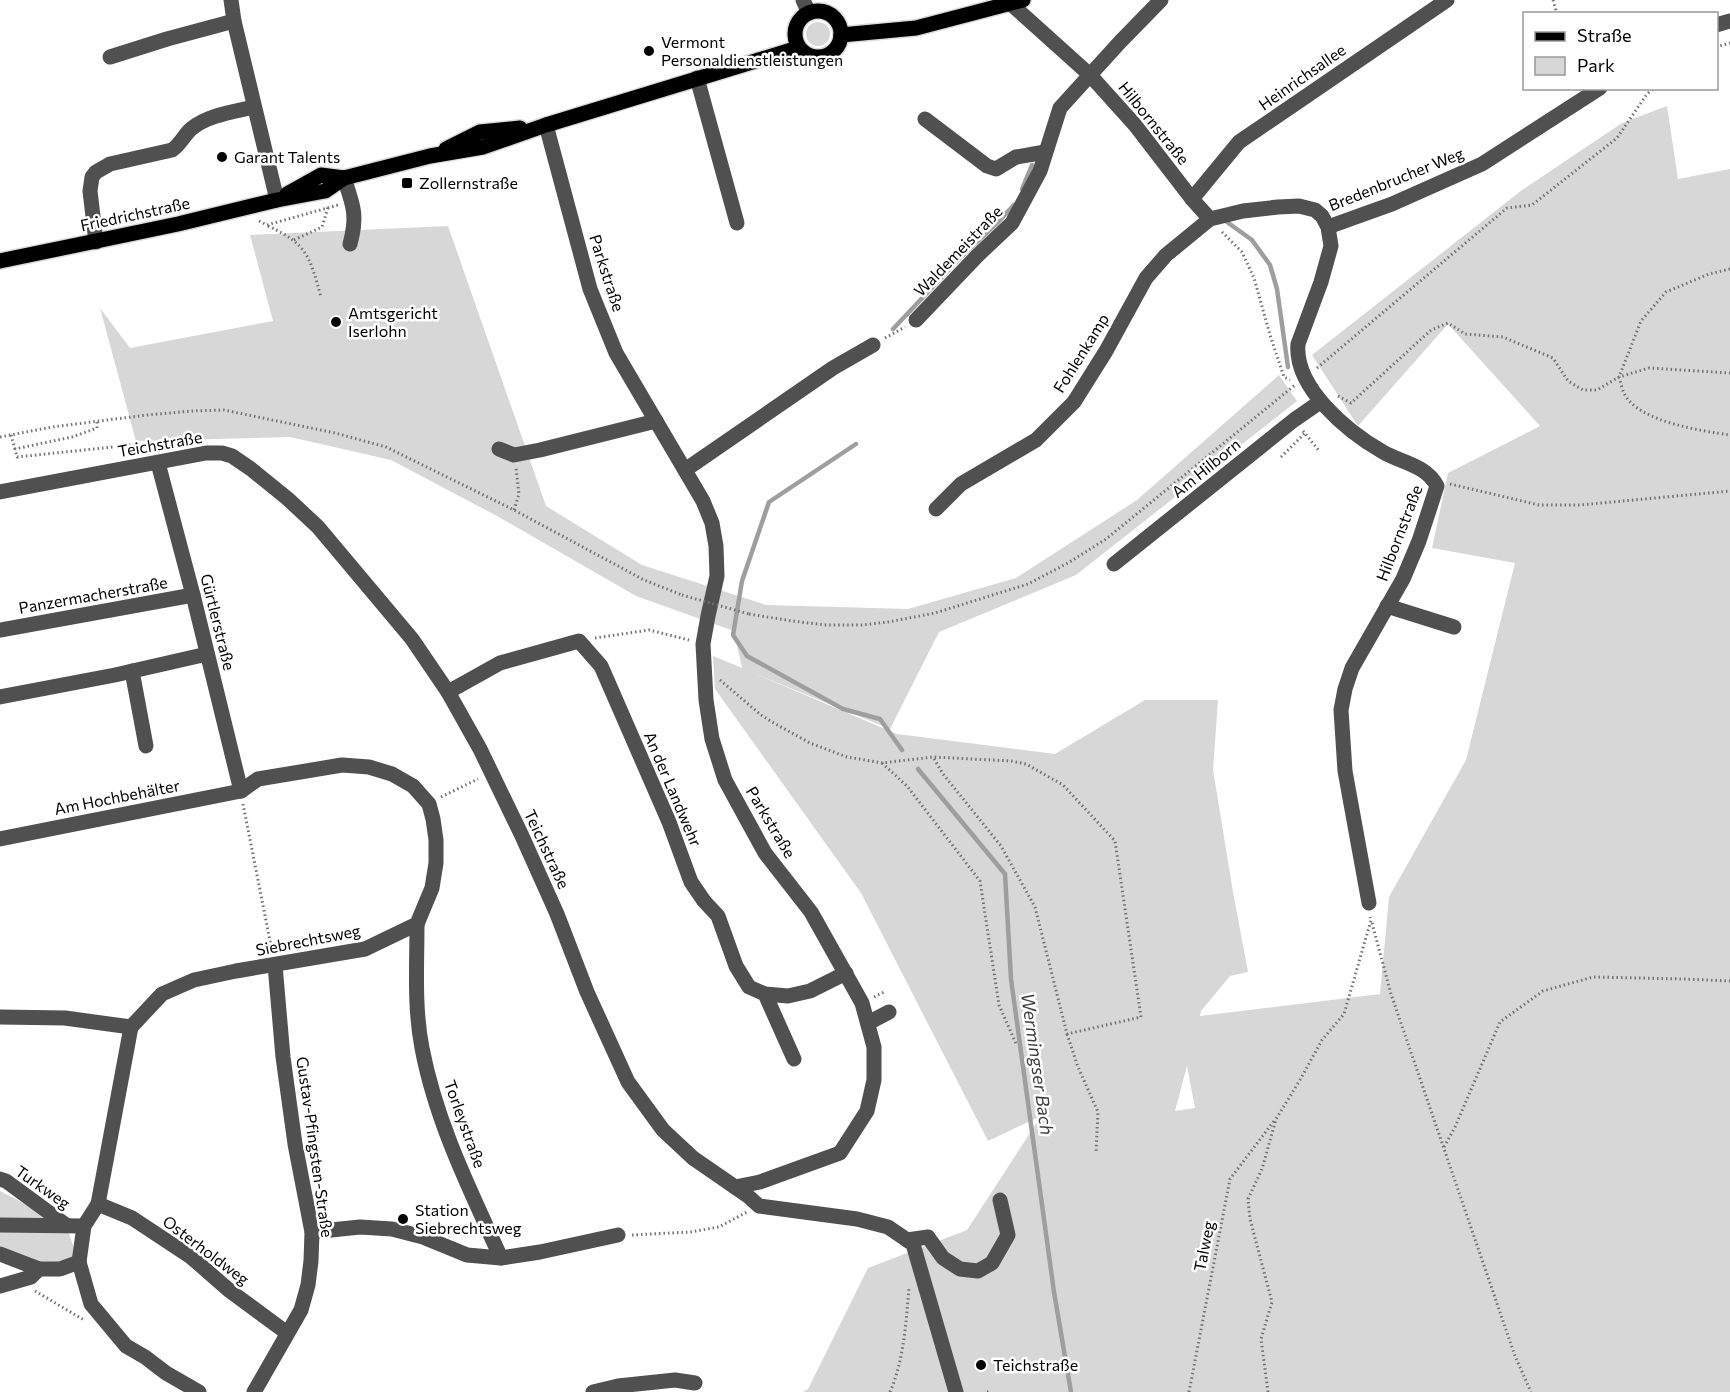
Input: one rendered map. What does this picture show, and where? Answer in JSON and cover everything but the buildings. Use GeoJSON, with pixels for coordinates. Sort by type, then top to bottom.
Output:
{"type":"FeatureCollection","features":[{"type":"Feature","properties":{"kind":"main road"},"geometry":{"type":"LineString","coordinates":[[841,35],[916,28],[1017,2]]}},
{"type":"Feature","properties":{"kind":"main road"},"geometry":{"type":"LineString","coordinates":[[806,6],[831,15],[837,20],[841,35],[836,49],[831,54],[824,57],[809,57],[798,48],[794,35],[806,6]]}},
{"type":"Feature","properties":{"kind":"main road","name":"Friedrichstraße"},"geometry":{"type":"LineString","coordinates":[[0,261],[178,224],[277,200],[321,175],[344,178],[430,156],[483,147],[546,125],[798,48]]}},
{"type":"Feature","properties":{"kind":"street"},"geometry":{"type":"LineString","coordinates":[[231,0],[277,200]]}},
{"type":"Feature","properties":{"kind":"street","name":"Waldemeistraße"},"geometry":{"type":"LineString","coordinates":[[916,320],[1012,223],[1040,171],[1060,108],[1161,0]]}},
{"type":"Feature","properties":{"kind":"street","name":"Heinrichsallee"},"geometry":{"type":"LineString","coordinates":[[1192,199],[1239,142],[1447,0]]}},
{"type":"Feature","properties":{"kind":"street","name":"Hilbornstraße"},"geometry":{"type":"LineString","coordinates":[[1017,2],[1090,75],[1135,125],[1210,219]]}},
{"type":"Feature","properties":{"kind":"street"},"geometry":{"type":"LineString","coordinates":[[110,57],[234,21]]}},
{"type":"Feature","properties":{"kind":"street"},"geometry":{"type":"LineString","coordinates":[[697,78],[737,223]]}},
{"type":"Feature","properties":{"kind":"street","name":"Bredenbrucher Weg"},"geometry":{"type":"LineString","coordinates":[[1328,227],[1392,204],[1482,164],[1597,90]]}},
{"type":"Feature","properties":{"kind":"street"},"geometry":{"type":"LineString","coordinates":[[96,242],[90,191],[92,177],[96,172],[110,164],[172,150],[178,146],[189,130],[208,118],[254,107]]}},
{"type":"Feature","properties":{"kind":"street"},"geometry":{"type":"LineString","coordinates":[[925,119],[987,166],[996,169],[1016,157],[1045,152]]}},
{"type":"Feature","properties":{"kind":"street","name":"Parkstraße"},"geometry":{"type":"LineString","coordinates":[[546,125],[590,289],[616,353],[703,501],[712,523],[716,546],[717,576],[708,616],[704,667],[712,739],[725,780],[765,853],[811,912],[846,973],[865,1008],[874,1047],[874,1080],[867,1111],[840,1153],[760,1182],[735,1187]]}},
{"type":"Feature","properties":{"kind":"street"},"geometry":{"type":"LineString","coordinates":[[344,178],[355,211],[354,231],[350,244]]}},
{"type":"Feature","properties":{"kind":"street"},"geometry":{"type":"LineString","coordinates":[[1210,219],[1243,211],[1299,206],[1315,210],[1322,216],[1328,227]]}},
{"type":"Feature","properties":{"kind":"street","name":"Fohlenkamp"},"geometry":{"type":"LineString","coordinates":[[936,509],[961,484],[1036,440],[1074,402],[1106,351],[1146,278],[1166,255],[1210,219]]}},
{"type":"Feature","properties":{"kind":"street","name":"Hilbornstraße"},"geometry":{"type":"LineString","coordinates":[[1328,227],[1331,246],[1328,261],[1298,344],[1297,353],[1304,378],[1320,402],[1362,439],[1432,476],[1437,486],[1419,541],[1403,579],[1352,668],[1341,710],[1345,771],[1369,903]]}},
{"type":"Feature","properties":{"kind":"street"},"geometry":{"type":"LineString","coordinates":[[685,470],[833,368],[873,345]]}},
{"type":"Feature","properties":{"kind":"street","name":"Am Hilborn"},"geometry":{"type":"LineString","coordinates":[[1114,564],[1294,420],[1320,402]]}},
{"type":"Feature","properties":{"kind":"street"},"geometry":{"type":"LineString","coordinates":[[507,452],[540,450],[656,421]]}},
{"type":"Feature","properties":{"kind":"street","name":"Teichstraße"},"geometry":{"type":"LineString","coordinates":[[0,492],[206,453],[222,453],[232,456],[251,469],[288,499],[324,534],[412,639],[448,692],[491,772],[548,895],[587,992],[628,1082],[663,1130],[693,1158],[759,1206]]}},
{"type":"Feature","properties":{"kind":"street","name":"Gürtlerstraße"},"geometry":{"type":"LineString","coordinates":[[158,463],[241,791]]}},
{"type":"Feature","properties":{"kind":"street","name":"Panzermacherstraße"},"geometry":{"type":"LineString","coordinates":[[0,630],[193,595]]}},
{"type":"Feature","properties":{"kind":"street"},"geometry":{"type":"LineString","coordinates":[[1387,606],[1454,627]]}},
{"type":"Feature","properties":{"kind":"street"},"geometry":{"type":"LineString","coordinates":[[448,692],[500,663],[579,640]]}},
{"type":"Feature","properties":{"kind":"street","name":"An der Landwehr"},"geometry":{"type":"LineString","coordinates":[[579,640],[601,666],[669,822],[692,882],[704,901],[718,916],[736,966],[749,987],[765,994]]}},
{"type":"Feature","properties":{"kind":"street"},"geometry":{"type":"LineString","coordinates":[[0,697],[207,654]]}},
{"type":"Feature","properties":{"kind":"street"},"geometry":{"type":"LineString","coordinates":[[132,671],[146,746]]}},
{"type":"Feature","properties":{"kind":"street"},"geometry":{"type":"LineString","coordinates":[[241,791],[258,779],[342,765],[369,767],[392,774],[413,786],[429,804],[436,840],[436,863],[432,888],[417,924]]}},
{"type":"Feature","properties":{"kind":"street","name":"Am Hochbehälter"},"geometry":{"type":"LineString","coordinates":[[0,839],[241,791]]}},
{"type":"Feature","properties":{"kind":"street","name":"Siebrechtsweg"},"geometry":{"type":"LineString","coordinates":[[131,1027],[162,994],[194,980],[365,949],[417,924]]}},
{"type":"Feature","properties":{"kind":"street","name":"Torleystraße"},"geometry":{"type":"LineString","coordinates":[[417,924],[416,1000],[422,1047],[436,1105],[469,1188],[501,1258]]}},
{"type":"Feature","properties":{"kind":"street","name":"Gustav-Pfingsten-Straße"},"geometry":{"type":"LineString","coordinates":[[254,1392],[301,1310],[308,1286],[311,1261],[312,1232],[283,1057],[275,965]]}},
{"type":"Feature","properties":{"kind":"street"},"geometry":{"type":"LineString","coordinates":[[794,1059],[765,994],[788,996],[810,991],[846,973]]}},
{"type":"Feature","properties":{"kind":"street"},"geometry":{"type":"LineString","coordinates":[[868,1023],[889,1012]]}},
{"type":"Feature","properties":{"kind":"street"},"geometry":{"type":"LineString","coordinates":[[0,1017],[65,1018],[131,1027],[98,1204],[84,1226],[79,1262],[91,1304],[126,1346],[199,1392]]}},
{"type":"Feature","properties":{"kind":"street","name":"Turkweg"},"geometry":{"type":"LineString","coordinates":[[0,1179],[66,1225]]}},
{"type":"Feature","properties":{"kind":"street"},"geometry":{"type":"LineString","coordinates":[[907,1240],[928,1237],[943,1258],[960,1269],[978,1271],[992,1263],[1008,1235],[1000,1200]]}},
{"type":"Feature","properties":{"kind":"street","name":"Osterholdweg"},"geometry":{"type":"LineString","coordinates":[[98,1204],[132,1218],[191,1257],[230,1291],[287,1333]]}},
{"type":"Feature","properties":{"kind":"street"},"geometry":{"type":"LineString","coordinates":[[759,1206],[857,1219],[888,1227],[913,1244],[956,1392]]}},
{"type":"Feature","properties":{"kind":"street"},"geometry":{"type":"LineString","coordinates":[[0,1225],[84,1226]]}},
{"type":"Feature","properties":{"kind":"street"},"geometry":{"type":"LineString","coordinates":[[312,1232],[360,1227],[392,1229],[423,1237],[468,1254],[501,1258],[618,1235]]}},
{"type":"Feature","properties":{"kind":"street"},"geometry":{"type":"LineString","coordinates":[[0,1254],[39,1269],[60,1269],[79,1262]]}},
{"type":"Feature","properties":{"kind":"street"},"geometry":{"type":"LineString","coordinates":[[0,1286],[30,1277],[39,1269]]}},
{"type":"Feature","properties":{"kind":"street"},"geometry":{"type":"LineString","coordinates":[[593,1392],[618,1386],[675,1380],[694,1383]]}},
{"type":"Feature","properties":{"kind":"path"},"geometry":{"type":"LineString","coordinates":[[0,437],[52,427],[147,415],[224,410],[335,433],[386,447],[514,510],[644,580],[682,595],[749,614],[826,625],[862,625],[935,613],[1028,584],[1106,539],[1304,378],[1506,208],[1532,205],[1617,138],[1652,90]]}},
{"type":"Feature","properties":{"kind":"path"},"geometry":{"type":"LineString","coordinates":[[267,225],[352,202]]}},
{"type":"Feature","properties":{"kind":"path"},"geometry":{"type":"LineString","coordinates":[[294,240],[322,228],[329,208]]}},
{"type":"Feature","properties":{"kind":"path"},"geometry":{"type":"LineString","coordinates":[[239,209],[294,240],[311,261],[321,297]]}},
{"type":"Feature","properties":{"kind":"path"},"geometry":{"type":"LineString","coordinates":[[1210,219],[1242,252],[1254,278],[1284,377],[1290,380],[1304,378]]}},
{"type":"Feature","properties":{"kind":"path"},"geometry":{"type":"LineString","coordinates":[[1730,269],[1709,274],[1666,292],[1641,321],[1619,377],[1626,396],[1638,409],[1663,421],[1730,435]]}},
{"type":"Feature","properties":{"kind":"path"},"geometry":{"type":"LineString","coordinates":[[873,345],[916,320]]}},
{"type":"Feature","properties":{"kind":"path"},"geometry":{"type":"LineString","coordinates":[[1320,402],[1329,392],[1351,403],[1431,330],[1448,323],[1464,334],[1503,337],[1552,358],[1568,381],[1583,390],[1597,390],[1619,377],[1649,368],[1730,373]]}},
{"type":"Feature","properties":{"kind":"path"},"geometry":{"type":"LineString","coordinates":[[1294,420],[1320,452]]}},
{"type":"Feature","properties":{"kind":"path"},"geometry":{"type":"LineString","coordinates":[[15,449],[72,437],[97,428],[97,422]]}},
{"type":"Feature","properties":{"kind":"path"},"geometry":{"type":"LineString","coordinates":[[1281,457],[1305,433]]}},
{"type":"Feature","properties":{"kind":"path"},"geometry":{"type":"LineString","coordinates":[[11,435],[17,457],[151,442],[158,463]]}},
{"type":"Feature","properties":{"kind":"path"},"geometry":{"type":"LineString","coordinates":[[507,452],[519,494],[514,510]]}},
{"type":"Feature","properties":{"kind":"path"},"geometry":{"type":"LineString","coordinates":[[1437,486],[1452,484],[1539,505],[1580,505],[1730,491]]}},
{"type":"Feature","properties":{"kind":"path"},"geometry":{"type":"LineString","coordinates":[[579,640],[649,630],[698,642]]}},
{"type":"Feature","properties":{"kind":"path"},"geometry":{"type":"LineString","coordinates":[[704,667],[761,715],[810,743],[847,757],[882,763],[933,757],[1011,761],[1026,764],[1063,785],[1115,841],[1141,1017],[1067,1034]]}},
{"type":"Feature","properties":{"kind":"path"},"geometry":{"type":"LineString","coordinates":[[933,757],[943,774],[1001,846],[1035,907],[1067,1034],[1078,1067],[1098,1112],[1096,1152]]}},
{"type":"Feature","properties":{"kind":"path"},"geometry":{"type":"LineString","coordinates":[[882,763],[907,786],[980,882],[999,1005],[1017,1046]]}},
{"type":"Feature","properties":{"kind":"path"},"geometry":{"type":"LineString","coordinates":[[429,804],[491,772]]}},
{"type":"Feature","properties":{"kind":"path"},"geometry":{"type":"LineString","coordinates":[[241,791],[275,965]]}},
{"type":"Feature","properties":{"kind":"path"},"geometry":{"type":"LineString","coordinates":[[1369,903],[1371,920],[1391,994],[1515,1356],[1531,1392]]}},
{"type":"Feature","properties":{"kind":"path"},"geometry":{"type":"LineString","coordinates":[[1268,1392],[1261,1339],[1272,1302],[1250,1219],[1248,1199],[1262,1168],[1276,1119],[1322,1040],[1344,1014],[1371,920]]}},
{"type":"Feature","properties":{"kind":"path"},"geometry":{"type":"LineString","coordinates":[[1444,1147],[1455,1127],[1500,1022],[1544,991],[1593,977],[1730,981]]}},
{"type":"Feature","properties":{"kind":"path","name":"Talweg"},"geometry":{"type":"LineString","coordinates":[[1189,1392],[1230,1179],[1276,1119]]}},
{"type":"Feature","properties":{"kind":"path"},"geometry":{"type":"LineString","coordinates":[[618,1235],[690,1232],[719,1227],[759,1206]]}},
{"type":"Feature","properties":{"kind":"path"},"geometry":{"type":"LineString","coordinates":[[890,1392],[894,1384],[904,1334],[910,1277]]}},
{"type":"Feature","properties":{"kind":"path"},"geometry":{"type":"LineString","coordinates":[[18,1280],[89,1324]]}},
{"type":"Feature","properties":{"kind":"green space"},"geometry":{"type":"Polygon","coordinates":[[[818,22],[823,23],[829,29],[829,39],[823,45],[818,46],[813,45],[807,39],[806,34],[807,29],[813,23],[818,22]]]}},
{"type":"Feature","properties":{"kind":"green space"},"geometry":{"type":"Polygon","coordinates":[[[1667,106],[1678,179],[1730,169],[1730,1392],[803,1392],[808,1389],[868,1268],[967,1230],[1041,1116],[988,1141],[861,893],[715,689],[713,656],[742,668],[734,631],[636,596],[497,516],[391,460],[290,437],[136,441],[100,308],[130,348],[273,321],[250,235],[448,226],[546,506],[642,565],[766,605],[908,609],[1016,578],[1137,500],[1279,375],[1297,401],[1076,575],[939,632],[890,729],[751,672],[897,734],[1055,754],[1145,700],[1218,700],[1213,770],[1248,972],[1230,976],[1201,1011],[1200,1016],[1380,994],[1389,897],[1466,760],[1515,563],[1432,548],[1448,473],[1540,426],[1448,324],[1358,426],[1312,355],[1522,190],[1622,123],[1667,106]],[[1187,1066],[1175,1111],[1195,1108],[1187,1066]]]}},
{"type":"Feature","properties":{"kind":"green space"},"geometry":{"type":"Polygon","coordinates":[[[0,1191],[66,1225],[79,1262],[60,1269],[0,1254],[0,1191]]]}},
{"type":"Feature","properties":{"kind":"waterway"},"geometry":{"type":"LineString","coordinates":[[1022,189],[1032,165]]}},
{"type":"Feature","properties":{"kind":"waterway"},"geometry":{"type":"LineString","coordinates":[[893,329],[1014,205]]}},
{"type":"Feature","properties":{"kind":"waterway"},"geometry":{"type":"LineString","coordinates":[[1227,222],[1252,240],[1270,265],[1277,289],[1288,367]]}},
{"type":"Feature","properties":{"kind":"waterway"},"geometry":{"type":"LineString","coordinates":[[856,444],[769,502],[742,581],[733,635],[747,656],[843,709],[880,719],[902,750]]}},
{"type":"Feature","properties":{"kind":"waterway","name":"Wermingser Bach"},"geometry":{"type":"LineString","coordinates":[[918,769],[1005,874],[1011,979],[1054,1292],[1071,1392]]}},
{"type":"Feature","properties":{"kind":"place","name":"Vermont Personaldienstleistungen"},"geometry":{"type":"Point","coordinates":[649,51]}},
{"type":"Feature","properties":{"kind":"place","name":"Garant Talents"},"geometry":{"type":"Point","coordinates":[222,157]}},
{"type":"Feature","properties":{"kind":"place","name":"Zollernstraße"},"geometry":{"type":"Point","coordinates":[407,183]}},
{"type":"Feature","properties":{"kind":"place","name":"Amtsgericht Iserlohn"},"geometry":{"type":"Point","coordinates":[336,322]}},
{"type":"Feature","properties":{"kind":"place","name":"Station Siebrechtsweg"},"geometry":{"type":"Point","coordinates":[403,1219]}},
{"type":"Feature","properties":{"kind":"place","name":"Teichstraße"},"geometry":{"type":"Point","coordinates":[981,1365]}}]}
